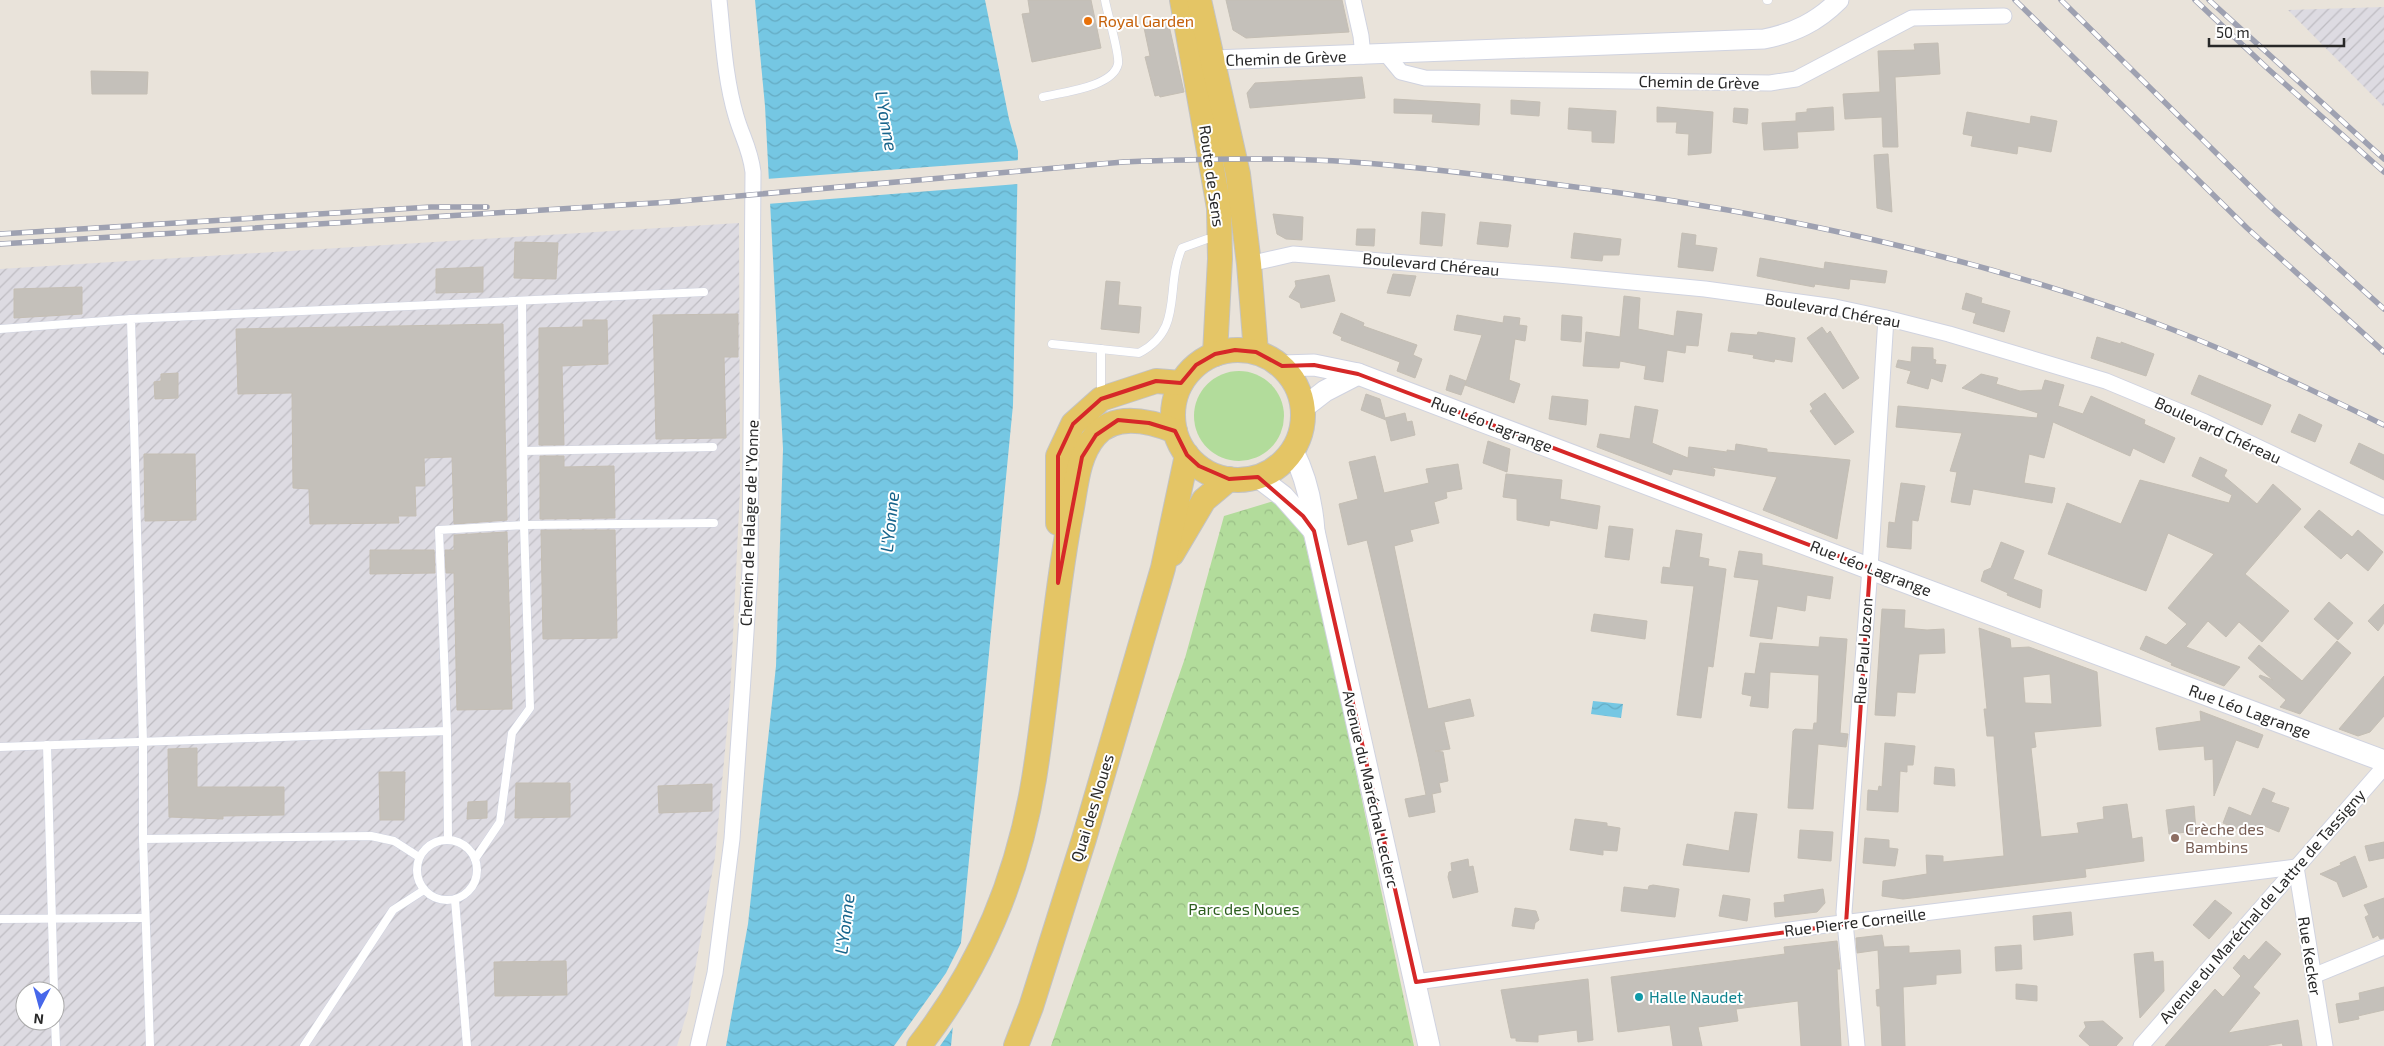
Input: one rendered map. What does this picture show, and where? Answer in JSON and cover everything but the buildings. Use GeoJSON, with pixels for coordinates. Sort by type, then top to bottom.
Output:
{"type":"FeatureCollection","features":[{"type":"Feature","properties":{"kind":"main road","name":"Route de Sens"},"geometry":{"type":"LineString","coordinates":[[1182,0],[1219,208],[1220,259],[1215,354]]}},
{"type":"Feature","properties":{"kind":"main road","name":"Route de Sens"},"geometry":{"type":"LineString","coordinates":[[1199,0],[1214,60],[1238,174],[1249,264],[1256,352]]}},
{"type":"Feature","properties":{"kind":"main road"},"geometry":{"type":"LineString","coordinates":[[1235,350],[1256,352],[1282,366],[1300,392],[1303,408],[1300,437],[1293,451],[1283,462],[1258,477],[1229,479],[1213,475],[1187,455],[1175,431],[1173,415],[1175,398],[1181,383],[1196,365],[1215,354],[1235,350]]}},
{"type":"Feature","properties":{"kind":"main road","name":"Rue Léo Lagrange"},"geometry":{"type":"LineString","coordinates":[[1282,366],[1324,366],[1358,374],[2118,663],[2384,761]]}},
{"type":"Feature","properties":{"kind":"main road"},"geometry":{"type":"LineString","coordinates":[[1303,408],[1325,391],[1358,374]]}},
{"type":"Feature","properties":{"kind":"main road"},"geometry":{"type":"LineString","coordinates":[[1058,583],[1058,456],[1073,424],[1102,399],[1156,381],[1181,383]]}},
{"type":"Feature","properties":{"kind":"main road"},"geometry":{"type":"LineString","coordinates":[[919,1046],[957,990],[991,929],[1017,859],[1034,779],[1058,583],[1082,457],[1096,435],[1118,420],[1148,423],[1175,431]]}},
{"type":"Feature","properties":{"kind":"main road","name":"Avenue du Maréchal Leclerc"},"geometry":{"type":"LineString","coordinates":[[1293,451],[1306,480],[1312,507],[1314,531],[1429,1046]]}},
{"type":"Feature","properties":{"kind":"main road"},"geometry":{"type":"LineString","coordinates":[[1163,568],[1187,455]]}},
{"type":"Feature","properties":{"kind":"main road"},"geometry":{"type":"LineString","coordinates":[[1258,477],[1283,496],[1314,531]]}},
{"type":"Feature","properties":{"kind":"main road"},"geometry":{"type":"LineString","coordinates":[[1163,568],[1204,500],[1229,479]]}},
{"type":"Feature","properties":{"kind":"main road","name":"Quai des Noues"},"geometry":{"type":"LineString","coordinates":[[1016,1046],[1084,839],[1163,568]]}},
{"type":"Feature","properties":{"kind":"street","name":"Chemin de Halage de l'Yonne"},"geometry":{"type":"LineString","coordinates":[[698,1046],[715,973],[732,839],[750,571],[753,172],[750,152],[736,116],[729,82],[718,0]]}},
{"type":"Feature","properties":{"kind":"street"},"geometry":{"type":"LineString","coordinates":[[1353,0],[1361,36],[1363,56]]}},
{"type":"Feature","properties":{"kind":"street","name":"Chemin de Grève"},"geometry":{"type":"LineString","coordinates":[[1214,60],[1764,40],[1803,27],[1818,18],[1839,0]]}},
{"type":"Feature","properties":{"kind":"street","name":"Chemin de Grève"},"geometry":{"type":"LineString","coordinates":[[1388,55],[1401,72],[1425,78],[1770,83],[1796,80],[1912,18],[2004,16]]}},
{"type":"Feature","properties":{"kind":"street","name":"Boulevard Chéreau"},"geometry":{"type":"LineString","coordinates":[[1249,264],[1294,254],[1558,274],[1705,289],[1835,307],[1949,334],[2106,381],[2205,422],[2384,507]]}},
{"type":"Feature","properties":{"kind":"street","name":"Rue Paul Jozon"},"geometry":{"type":"LineString","coordinates":[[1857,1046],[1844,912],[1870,568],[1886,318]]}},
{"type":"Feature","properties":{"kind":"street","name":"Avenue du Maréchal de Lattre de Tassigny"},"geometry":{"type":"LineString","coordinates":[[2142,1046],[2384,767]]}},
{"type":"Feature","properties":{"kind":"street","name":"Rue Pierre Corneille"},"geometry":{"type":"LineString","coordinates":[[1416,982],[1846,924],[2296,867]]}},
{"type":"Feature","properties":{"kind":"street","name":"Rue Kecker"},"geometry":{"type":"LineString","coordinates":[[2296,867],[2325,1046]]}},
{"type":"Feature","properties":{"kind":"street"},"geometry":{"type":"LineString","coordinates":[[2313,976],[2384,947]]}},
{"type":"Feature","properties":{"kind":"lane"},"geometry":{"type":"LineString","coordinates":[[1043,97],[1105,82],[1114,73],[1118,63],[1105,0]]}},
{"type":"Feature","properties":{"kind":"lane"},"geometry":{"type":"LineString","coordinates":[[1052,344],[1139,353],[1152,347],[1162,336],[1169,323],[1175,263],[1182,248],[1207,239]]}},
{"type":"Feature","properties":{"kind":"lane"},"geometry":{"type":"LineString","coordinates":[[0,329],[131,319],[704,292]]}},
{"type":"Feature","properties":{"kind":"lane"},"geometry":{"type":"LineString","coordinates":[[475,859],[500,822],[512,733],[530,708],[524,525],[522,300]]}},
{"type":"Feature","properties":{"kind":"lane"},"geometry":{"type":"LineString","coordinates":[[131,319],[145,918],[150,1046]]}},
{"type":"Feature","properties":{"kind":"lane"},"geometry":{"type":"LineString","coordinates":[[1101,349],[1102,399]]}},
{"type":"Feature","properties":{"kind":"lane"},"geometry":{"type":"LineString","coordinates":[[524,451],[713,447]]}},
{"type":"Feature","properties":{"kind":"lane"},"geometry":{"type":"LineString","coordinates":[[448,839],[447,731],[439,530],[524,525],[714,523]]}},
{"type":"Feature","properties":{"kind":"lane"},"geometry":{"type":"LineString","coordinates":[[0,747],[447,731]]}},
{"type":"Feature","properties":{"kind":"lane"},"geometry":{"type":"LineString","coordinates":[[47,745],[54,981]]}},
{"type":"Feature","properties":{"kind":"lane"},"geometry":{"type":"LineString","coordinates":[[143,839],[371,836],[394,841],[419,857]]}},
{"type":"Feature","properties":{"kind":"lane"},"geometry":{"type":"LineString","coordinates":[[448,839],[464,845],[475,859],[478,868],[474,884],[469,891],[455,900],[438,899],[424,890],[416,874],[419,857],[430,844],[448,839]]}},
{"type":"Feature","properties":{"kind":"lane"},"geometry":{"type":"LineString","coordinates":[[304,1046],[392,910],[424,890]]}},
{"type":"Feature","properties":{"kind":"lane"},"geometry":{"type":"LineString","coordinates":[[455,900],[467,1046]]}},
{"type":"Feature","properties":{"kind":"lane"},"geometry":{"type":"LineString","coordinates":[[0,919],[145,918]]}},
{"type":"Feature","properties":{"kind":"lane"},"geometry":{"type":"LineString","coordinates":[[55,1031],[56,1046]]}},
{"type":"Feature","properties":{"kind":"highlighted area"},"geometry":{"type":"Polygon","coordinates":[[[1235,350],[1256,352],[1282,366],[1314,365],[1358,374],[1870,568],[1846,924],[1416,982],[1314,531],[1303,516],[1258,477],[1229,479],[1199,466],[1187,455],[1175,431],[1149,423],[1118,420],[1096,435],[1082,457],[1058,583],[1058,456],[1073,424],[1101,399],[1156,381],[1181,383],[1196,365],[1215,354],[1235,350]]]}},
{"type":"Feature","properties":{"kind":"shaded area"},"geometry":{"type":"Polygon","coordinates":[[[2384,7],[2384,107],[2288,10],[2384,7]]]}},
{"type":"Feature","properties":{"kind":"shaded area"},"geometry":{"type":"Polygon","coordinates":[[[739,223],[740,489],[730,697],[715,857],[688,1009],[677,1046],[0,1046],[0,269],[739,223]]]}},
{"type":"Feature","properties":{"kind":"green space"},"geometry":{"type":"Polygon","coordinates":[[[1239,371],[1256,374],[1271,384],[1281,399],[1284,416],[1281,433],[1271,448],[1256,458],[1239,461],[1222,458],[1207,448],[1197,433],[1194,416],[1197,399],[1207,384],[1222,374],[1239,371]]]}},
{"type":"Feature","properties":{"kind":"green space","name":"Parc des Noues"},"geometry":{"type":"Polygon","coordinates":[[[1294,495],[1332,658],[1414,1046],[1051,1046],[1185,658],[1224,516],[1294,495]]]}},
{"type":"Feature","properties":{"kind":"water","name":"L'Yonne"},"geometry":{"type":"Polygon","coordinates":[[[755,0],[985,0],[1009,119],[1018,151],[1013,405],[951,1046],[726,1046],[748,924],[776,666],[783,449],[765,106],[755,0]]]}},
{"type":"Feature","properties":{"kind":"water"},"geometry":{"type":"Polygon","coordinates":[[[1593,701],[1623,704],[1621,718],[1591,714],[1593,701]]]}},
{"type":"Feature","properties":{"kind":"pier"},"geometry":{"type":"Polygon","coordinates":[[[1020,160],[1019,184],[767,204],[766,179],[1020,160]]]}},
{"type":"Feature","properties":{"kind":"pier"},"geometry":{"type":"Polygon","coordinates":[[[964,937],[956,1023],[940,1046],[894,1046],[946,973],[964,937]]]}},
{"type":"Feature","properties":{"kind":"railway"},"geometry":{"type":"LineString","coordinates":[[2015,0],[2247,228],[2384,352]]}},
{"type":"Feature","properties":{"kind":"railway"},"geometry":{"type":"LineString","coordinates":[[2061,0],[2273,209],[2384,309]]}},
{"type":"Feature","properties":{"kind":"railway"},"geometry":{"type":"LineString","coordinates":[[2195,0],[2267,68],[2384,172]]}},
{"type":"Feature","properties":{"kind":"railway"},"geometry":{"type":"LineString","coordinates":[[2209,0],[2384,159]]}},
{"type":"Feature","properties":{"kind":"railway"},"geometry":{"type":"LineString","coordinates":[[0,244],[670,202],[1123,162],[1238,159],[1352,162],[1404,166],[1630,194],[1771,218],[1910,248],[2047,286],[2149,320],[2251,362],[2384,425]]}},
{"type":"Feature","properties":{"kind":"railway"},"geometry":{"type":"LineString","coordinates":[[0,234],[431,207],[487,207]]}},
{"type":"Feature","properties":{"kind":"place","name":"Royal Garden"},"geometry":{"type":"Point","coordinates":[1088,21]}},
{"type":"Feature","properties":{"kind":"place","name":"Crèche des Bambins"},"geometry":{"type":"Point","coordinates":[2175,838]}},
{"type":"Feature","properties":{"kind":"place","name":"Halle Naudet"},"geometry":{"type":"Point","coordinates":[1639,997]}}]}
